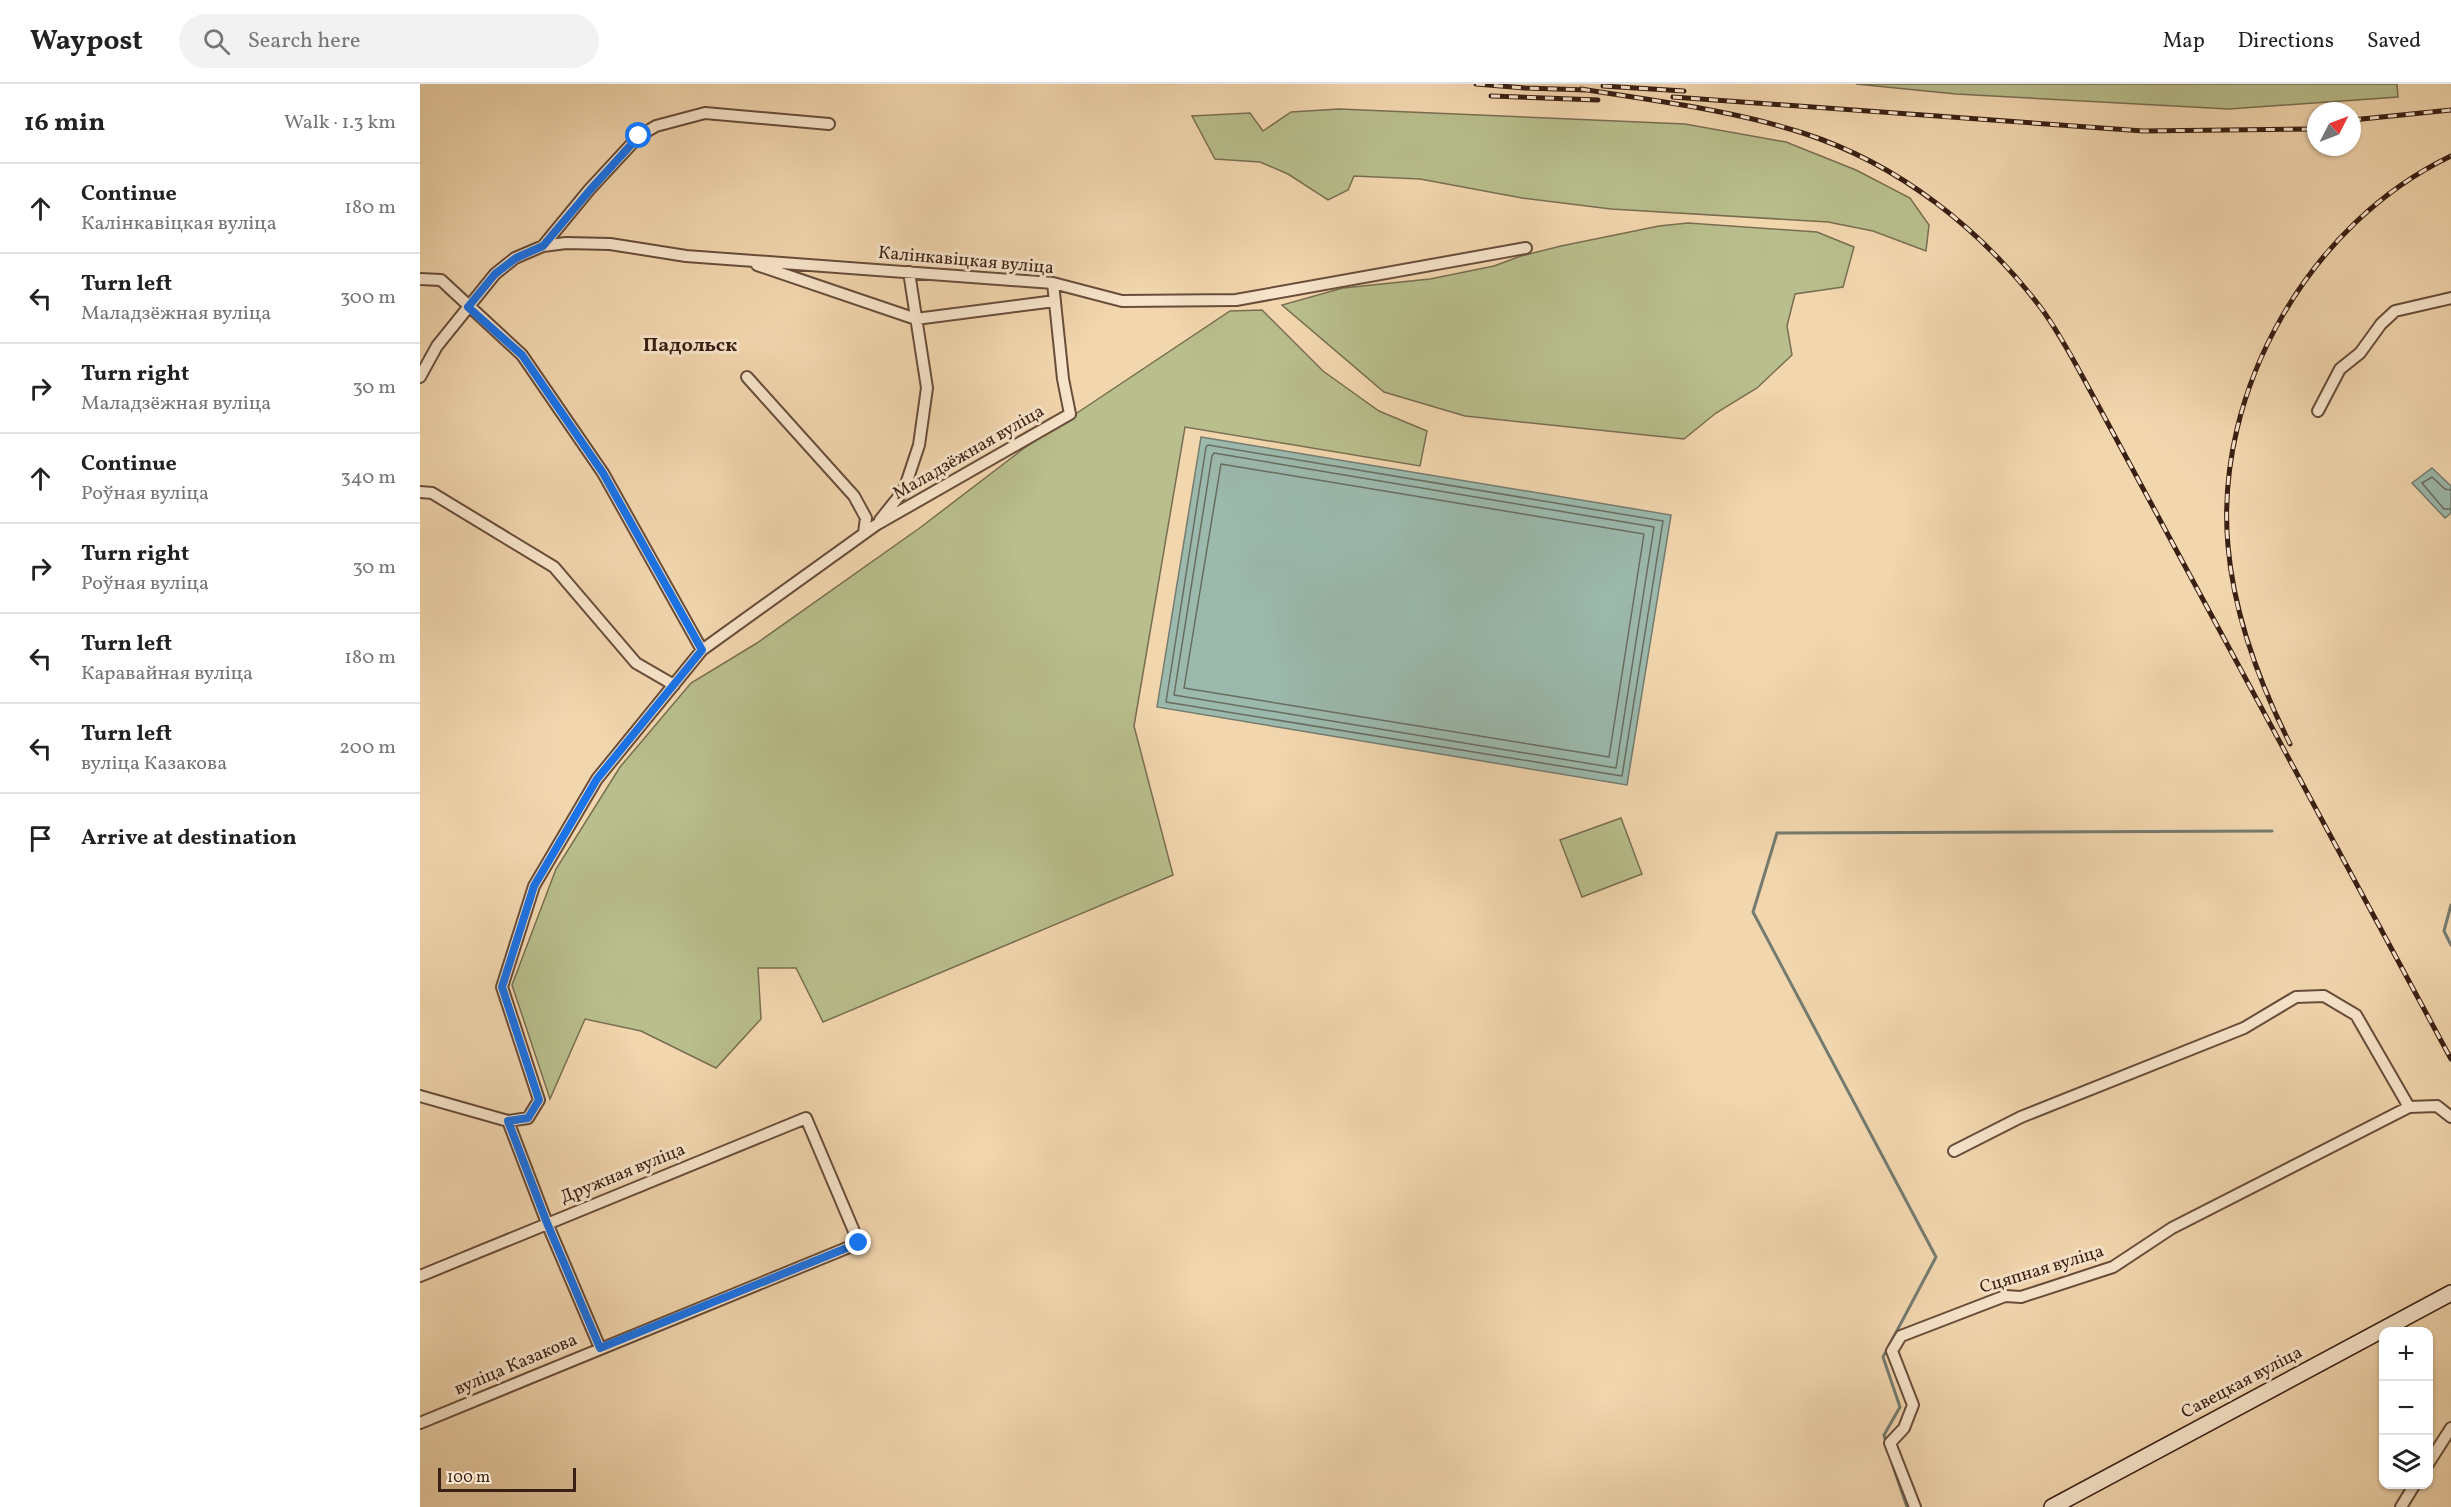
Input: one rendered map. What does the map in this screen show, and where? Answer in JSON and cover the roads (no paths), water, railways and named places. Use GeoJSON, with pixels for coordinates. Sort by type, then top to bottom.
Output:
{"type":"FeatureCollection","features":[{"type":"Feature","properties":{"kind":"main road","name":"Савецкая вуліца"},"geometry":{"type":"LineString","coordinates":[[2052,1507],[2451,1293]]}},
{"type":"Feature","properties":{"kind":"street","name":"Калінкавіцкая вуліца"},"geometry":{"type":"LineString","coordinates":[[543,246],[639,136],[656,126],[705,113],[829,124]]}},
{"type":"Feature","properties":{"kind":"street","name":"Калінкавіцкая вуліца"},"geometry":{"type":"LineString","coordinates":[[420,377],[437,346],[495,274],[516,258],[543,246],[566,243],[610,244],[686,256],[1053,283],[1122,301],[1236,300],[1526,248]]}},
{"type":"Feature","properties":{"kind":"street"},"geometry":{"type":"LineString","coordinates":[[741,260],[916,319],[1055,301],[1053,283]]}},
{"type":"Feature","properties":{"kind":"street"},"geometry":{"type":"LineString","coordinates":[[876,525],[904,490],[919,446],[927,388],[909,272]]}},
{"type":"Feature","properties":{"kind":"street"},"geometry":{"type":"LineString","coordinates":[[420,279],[441,280],[522,355],[603,473],[702,650]]}},
{"type":"Feature","properties":{"kind":"street"},"geometry":{"type":"LineString","coordinates":[[2318,411],[2340,369],[2360,353],[2381,324],[2396,311],[2451,298]]}},
{"type":"Feature","properties":{"kind":"street","name":"Маладзёжная вуліца"},"geometry":{"type":"LineString","coordinates":[[508,1121],[528,1118],[539,1100],[502,987],[534,886],[597,779],[702,650],[876,525],[1070,414],[1063,379],[1055,301]]}},
{"type":"Feature","properties":{"kind":"street"},"geometry":{"type":"LineString","coordinates":[[747,377],[854,496],[866,518],[864,533]]}},
{"type":"Feature","properties":{"kind":"street"},"geometry":{"type":"LineString","coordinates":[[420,492],[432,493],[554,567],[636,663],[674,684]]}},
{"type":"Feature","properties":{"kind":"street"},"geometry":{"type":"LineString","coordinates":[[1954,1151],[2021,1117],[2244,1028],[2296,997],[2324,996],[2356,1015],[2409,1107]]}},
{"type":"Feature","properties":{"kind":"street"},"geometry":{"type":"LineString","coordinates":[[420,1096],[508,1121],[547,1223],[600,1348]]}},
{"type":"Feature","properties":{"kind":"street","name":"Сцяпная вуліца"},"geometry":{"type":"LineString","coordinates":[[1915,1507],[1890,1443],[1904,1428],[1912,1405],[1892,1352],[1901,1336],[2005,1296],[2021,1297],[2113,1267],[2172,1228],[2409,1107],[2437,1106],[2451,1117]]}},
{"type":"Feature","properties":{"kind":"street","name":"Дружная вуліца"},"geometry":{"type":"LineString","coordinates":[[420,1276],[806,1118],[859,1243]]}},
{"type":"Feature","properties":{"kind":"street","name":"вуліца Казакова"},"geometry":{"type":"LineString","coordinates":[[420,1423],[859,1243]]}},
{"type":"Feature","properties":{"kind":"street"},"geometry":{"type":"LineString","coordinates":[[2433,1456],[2451,1428]]}},
{"type":"Feature","properties":{"kind":"street"},"geometry":{"type":"LineString","coordinates":[[2401,1507],[2412,1489]]}},
{"type":"Feature","properties":{"kind":"water"},"geometry":{"type":"Polygon","coordinates":[[[1201,437],[1671,515],[1627,785],[1157,707],[1201,437]]]}},
{"type":"Feature","properties":{"kind":"water"},"geometry":{"type":"Polygon","coordinates":[[[2432,468],[2451,486],[2451,513],[2445,518],[2412,483],[2432,468]]]}},
{"type":"Feature","properties":{"kind":"waterway"},"geometry":{"type":"LineString","coordinates":[[1886,1442],[1884,1435],[1900,1407],[1883,1357],[1936,1257],[1753,912],[1777,833],[2272,831]]}},
{"type":"Feature","properties":{"kind":"waterway"},"geometry":{"type":"LineString","coordinates":[[2451,905],[2444,931],[2451,945]]}},
{"type":"Feature","properties":{"kind":"waterway"},"geometry":{"type":"LineString","coordinates":[[1893,1466],[1907,1507]]}},
{"type":"Feature","properties":{"kind":"railway"},"geometry":{"type":"LineString","coordinates":[[1476,84],[1587,90]]}},
{"type":"Feature","properties":{"kind":"railway"},"geometry":{"type":"LineString","coordinates":[[1603,86],[1684,91]]}},
{"type":"Feature","properties":{"kind":"railway"},"geometry":{"type":"LineString","coordinates":[[1581,89],[1749,118],[1803,133],[1838,146],[1872,162],[1936,202],[1965,226],[2017,279],[2041,308],[2062,339],[2451,1059]]}},
{"type":"Feature","properties":{"kind":"railway"},"geometry":{"type":"LineString","coordinates":[[1491,96],[1598,100]]}},
{"type":"Feature","properties":{"kind":"railway"},"geometry":{"type":"LineString","coordinates":[[1673,97],[2143,131],[2307,129]]}},
{"type":"Feature","properties":{"kind":"railway"},"geometry":{"type":"LineString","coordinates":[[2361,119],[2451,110]]}},
{"type":"Feature","properties":{"kind":"railway"},"geometry":{"type":"LineString","coordinates":[[2290,744],[2258,673],[2242,623],[2231,572],[2228,546],[2228,487],[2237,429],[2255,372],[2281,318],[2315,268],[2355,223],[2400,186],[2451,156]]}},
{"type":"Feature","properties":{"kind":"district","name":"Падольск"},"geometry":{"type":"Point","coordinates":[690,346]}}]}
